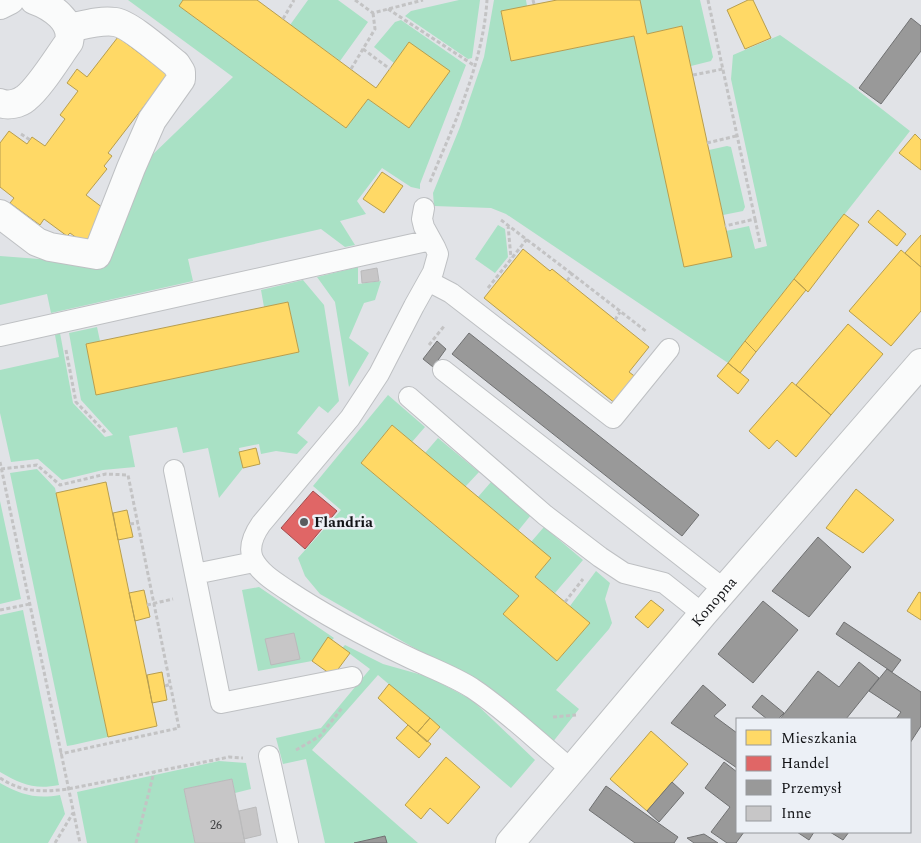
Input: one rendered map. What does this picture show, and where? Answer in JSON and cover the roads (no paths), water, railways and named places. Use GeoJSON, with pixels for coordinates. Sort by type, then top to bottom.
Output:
{"type":"FeatureCollection","features":[{"type":"Feature","properties":{"kind":"street"},"geometry":{"type":"LineString","coordinates":[[0,5],[10,0]]}},
{"type":"Feature","properties":{"kind":"street"},"geometry":{"type":"LineString","coordinates":[[0,103],[6,105],[25,99],[69,42],[71,36],[64,19],[42,3],[34,0]]}},
{"type":"Feature","properties":{"kind":"street"},"geometry":{"type":"LineString","coordinates":[[0,214],[37,242],[50,247],[97,255],[152,120],[181,79],[181,72],[176,64],[127,27],[117,22],[98,22],[69,28]]}},
{"type":"Feature","properties":{"kind":"street","name":"Konopna"},"geometry":{"type":"LineString","coordinates":[[510,843],[703,614],[921,363]]}},
{"type":"Feature","properties":{"kind":"lane"},"geometry":{"type":"LineString","coordinates":[[424,208],[422,219],[424,226],[438,254],[435,267],[380,374],[350,418],[261,524],[255,534],[252,545],[254,562],[271,579],[299,598],[385,646],[472,688],[572,770]]}},
{"type":"Feature","properties":{"kind":"lane"},"geometry":{"type":"LineString","coordinates":[[0,336],[431,240]]}},
{"type":"Feature","properties":{"kind":"lane"},"geometry":{"type":"LineString","coordinates":[[428,281],[451,292],[613,418],[669,349]]}},
{"type":"Feature","properties":{"kind":"lane"},"geometry":{"type":"LineString","coordinates":[[443,370],[725,590]]}},
{"type":"Feature","properties":{"kind":"lane"},"geometry":{"type":"LineString","coordinates":[[409,397],[545,515],[600,557],[624,573],[664,583],[703,614]]}},
{"type":"Feature","properties":{"kind":"lane"},"geometry":{"type":"LineString","coordinates":[[174,470],[221,703],[352,677]]}},
{"type":"Feature","properties":{"kind":"lane"},"geometry":{"type":"LineString","coordinates":[[195,574],[254,562]]}},
{"type":"Feature","properties":{"kind":"lane"},"geometry":{"type":"LineString","coordinates":[[269,756],[288,843]]}},
{"type":"Feature","properties":{"kind":"place","name":"Flandria"},"geometry":{"type":"Point","coordinates":[304,522]}}]}
